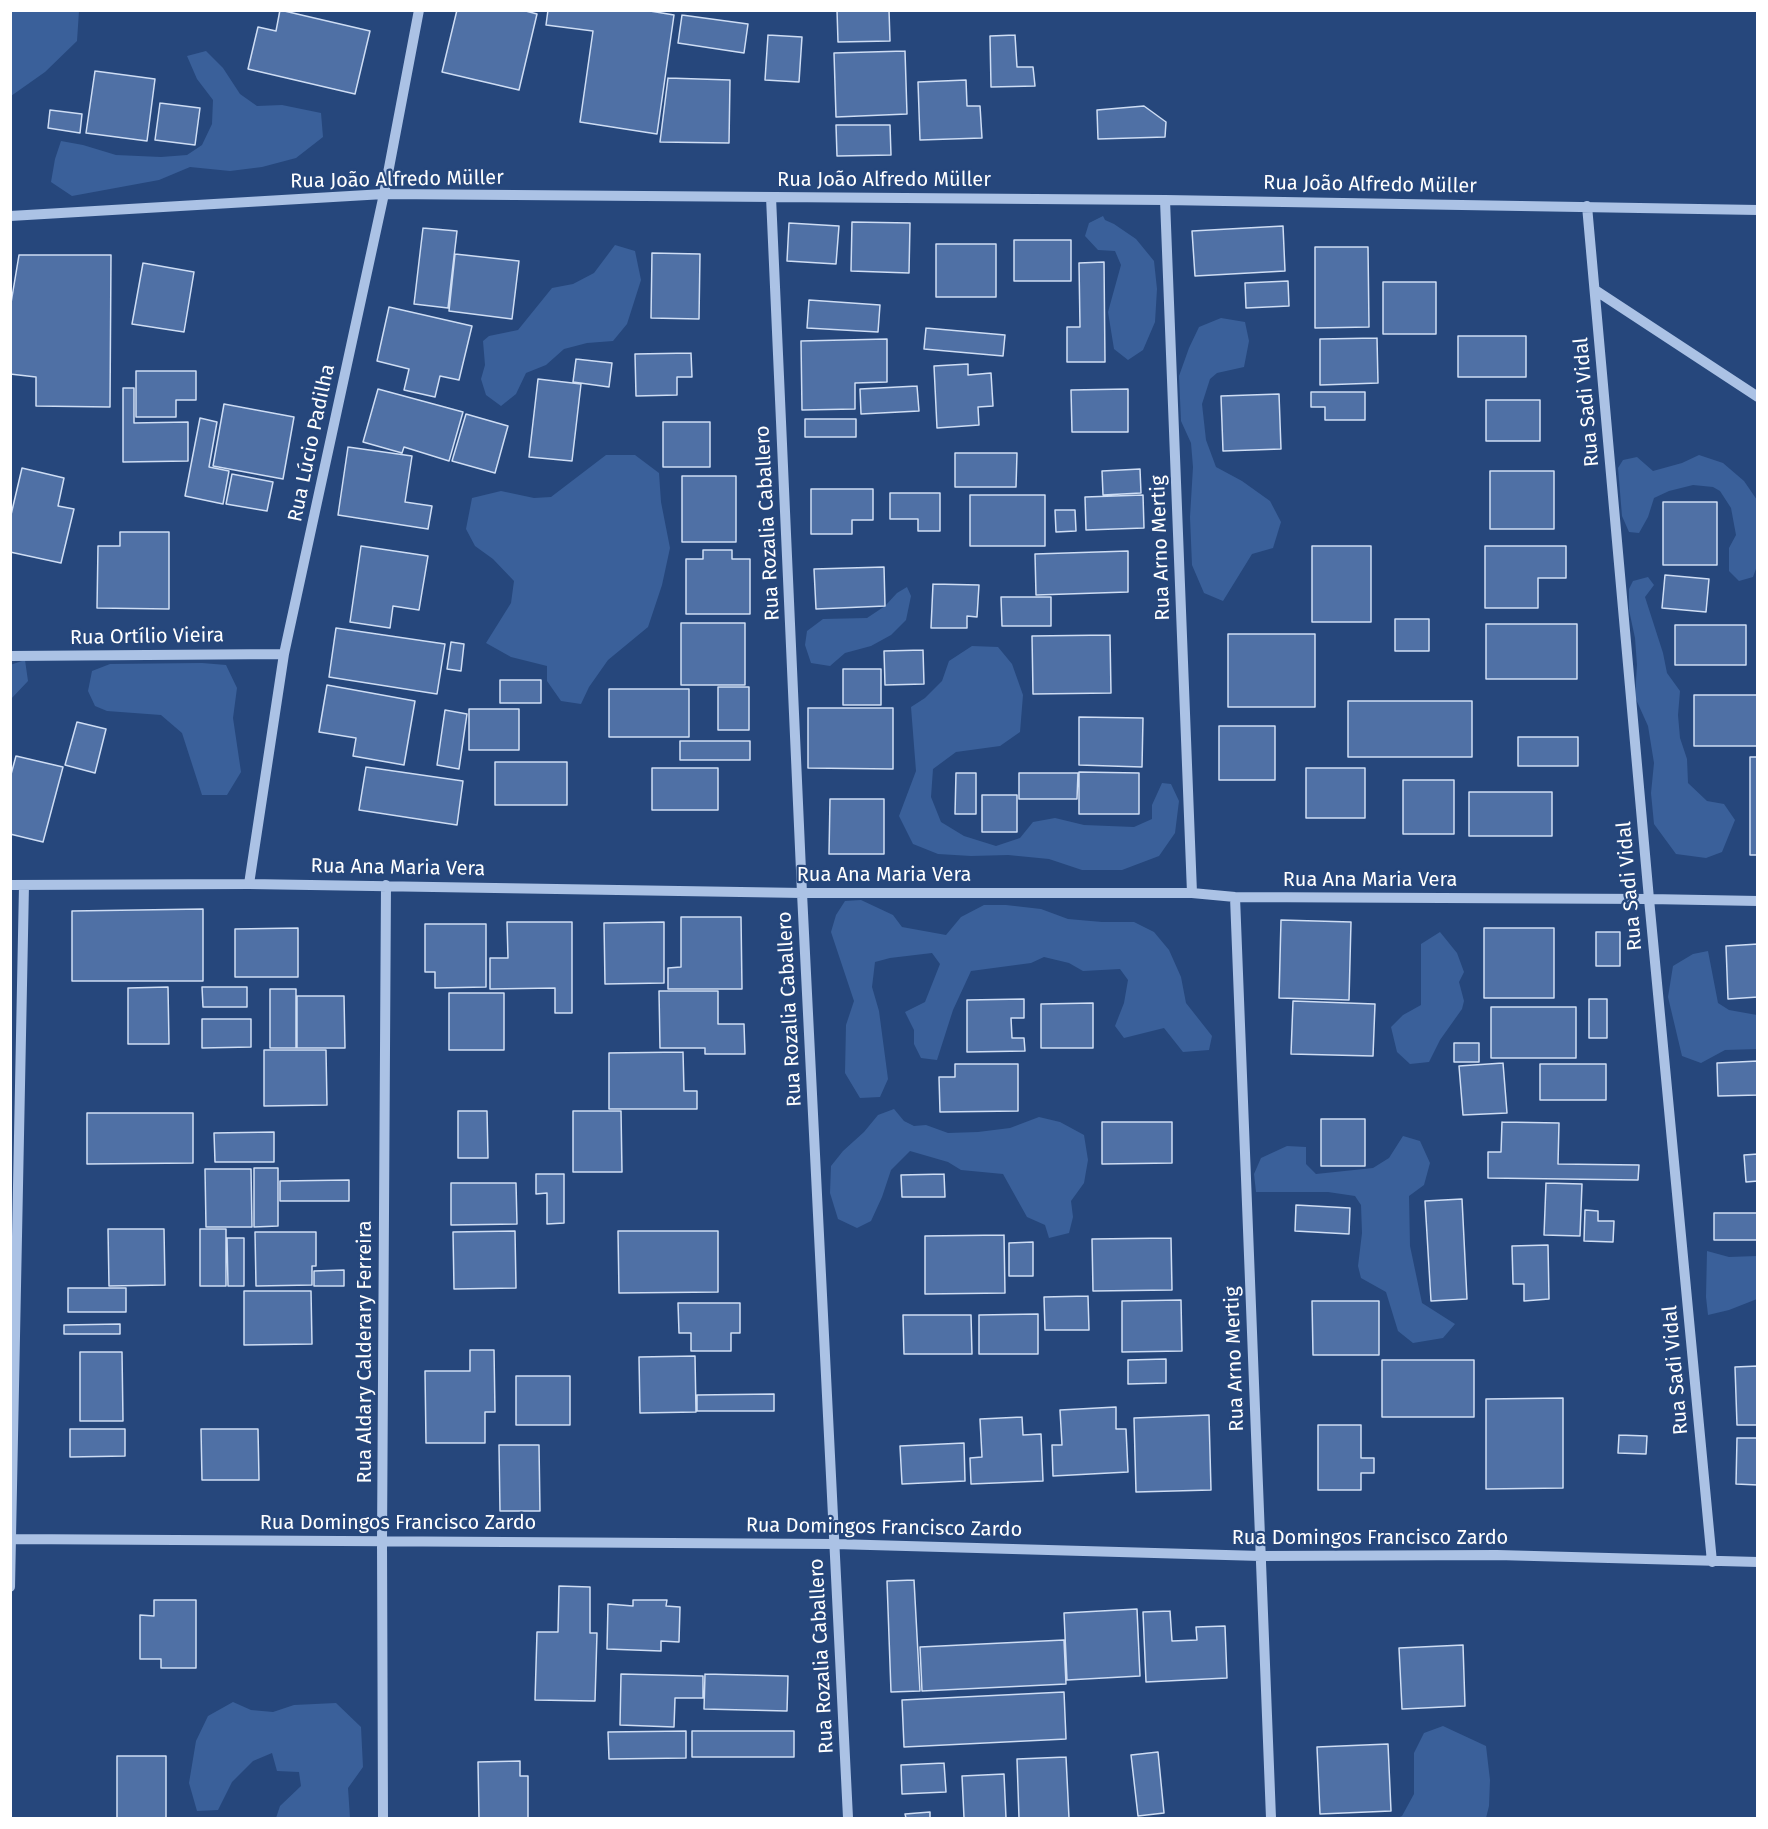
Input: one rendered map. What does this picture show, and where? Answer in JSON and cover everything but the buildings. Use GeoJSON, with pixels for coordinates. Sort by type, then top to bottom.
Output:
{"type":"FeatureCollection","features":[{"type":"Feature","properties":{"kind":"street","name":"Rua Lúcio Padilha"},"geometry":{"type":"LineString","coordinates":[[249,884],[284,654],[384,194],[419,10]]}},
{"type":"Feature","properties":{"kind":"street","name":"Rua João Alfredo Müller"},"geometry":{"type":"LineString","coordinates":[[10,216],[384,194],[1165,200],[1758,210]]}},
{"type":"Feature","properties":{"kind":"street","name":"Rua Rozalia Caballero"},"geometry":{"type":"LineString","coordinates":[[771,197],[802,893],[848,1818]]}},
{"type":"Feature","properties":{"kind":"street","name":"Rua Arno Mertig"},"geometry":{"type":"LineString","coordinates":[[1165,200],[1192,893]]}},
{"type":"Feature","properties":{"kind":"street","name":"Rua Sadi Vidal"},"geometry":{"type":"LineString","coordinates":[[1587,206],[1649,899],[1712,1562]]}},
{"type":"Feature","properties":{"kind":"street"},"geometry":{"type":"LineString","coordinates":[[1595,290],[1758,397]]}},
{"type":"Feature","properties":{"kind":"street","name":"Rua Ortílio Vieira"},"geometry":{"type":"LineString","coordinates":[[10,656],[284,654]]}},
{"type":"Feature","properties":{"kind":"street","name":"Rua Ana Maria Vera"},"geometry":{"type":"LineString","coordinates":[[10,885],[386,885],[802,893],[1192,893],[1235,897],[1758,901]]}},
{"type":"Feature","properties":{"kind":"street"},"geometry":{"type":"LineString","coordinates":[[10,1587],[24,885]]}},
{"type":"Feature","properties":{"kind":"street","name":"Rua Aldary Calderary Ferreira"},"geometry":{"type":"LineString","coordinates":[[383,1818],[382,1541],[386,885]]}},
{"type":"Feature","properties":{"kind":"street","name":"Rua Arno Mertig"},"geometry":{"type":"LineString","coordinates":[[1235,897],[1271,1818]]}},
{"type":"Feature","properties":{"kind":"street","name":"Rua Domingos Francisco Zardo"},"geometry":{"type":"LineString","coordinates":[[11,1539],[835,1544],[1261,1557],[1497,1555],[1758,1562]]}},
{"type":"Feature","properties":{"kind":"shaded area"},"geometry":{"type":"Polygon","coordinates":[[[11,10],[79,11],[77,41],[45,72],[11,96],[11,10]]]}},
{"type":"Feature","properties":{"kind":"shaded area"},"geometry":{"type":"Polygon","coordinates":[[[206,51],[223,68],[240,94],[257,106],[282,105],[321,113],[323,137],[296,158],[262,167],[230,171],[190,167],[159,180],[72,196],[51,182],[61,141],[116,155],[161,157],[187,155],[202,145],[212,124],[213,100],[197,79],[187,56],[206,51]]]}},
{"type":"Feature","properties":{"kind":"shaded area"},"geometry":{"type":"Polygon","coordinates":[[[1103,216],[1105,220],[1136,239],[1154,261],[1157,289],[1155,322],[1143,350],[1128,360],[1114,349],[1108,312],[1121,265],[1115,251],[1098,250],[1085,236],[1089,223],[1103,216]]]}},
{"type":"Feature","properties":{"kind":"shaded area"},"geometry":{"type":"Polygon","coordinates":[[[615,245],[635,251],[641,280],[627,324],[613,341],[587,343],[564,349],[546,365],[526,373],[516,394],[501,406],[486,395],[481,379],[485,365],[483,341],[489,336],[518,330],[552,288],[573,284],[594,273],[615,245]]]}},
{"type":"Feature","properties":{"kind":"shaded area"},"geometry":{"type":"Polygon","coordinates":[[[1221,318],[1245,322],[1249,341],[1244,367],[1217,373],[1210,379],[1202,404],[1206,440],[1216,467],[1242,481],[1270,501],[1281,522],[1273,548],[1252,554],[1223,601],[1204,593],[1192,565],[1190,517],[1193,467],[1191,443],[1181,421],[1179,376],[1199,327],[1221,318]]]}},
{"type":"Feature","properties":{"kind":"shaded area"},"geometry":{"type":"Polygon","coordinates":[[[606,455],[635,455],[659,473],[661,502],[670,548],[662,585],[648,627],[608,660],[589,687],[581,704],[561,701],[547,681],[547,666],[511,657],[486,643],[511,603],[514,581],[493,559],[475,546],[466,529],[472,498],[501,491],[534,498],[551,497],[606,455]]]}},
{"type":"Feature","properties":{"kind":"shaded area"},"geometry":{"type":"Polygon","coordinates":[[[1699,455],[1723,463],[1744,481],[1757,500],[1757,566],[1753,577],[1739,581],[1729,571],[1729,548],[1736,535],[1731,508],[1720,491],[1713,487],[1693,485],[1669,491],[1654,498],[1648,517],[1639,533],[1629,532],[1622,516],[1618,468],[1623,460],[1637,457],[1653,471],[1682,463],[1699,455]]]}},
{"type":"Feature","properties":{"kind":"shaded area"},"geometry":{"type":"Polygon","coordinates":[[[1648,577],[1654,585],[1645,597],[1667,673],[1680,691],[1678,715],[1680,738],[1687,759],[1688,783],[1707,801],[1724,804],[1735,820],[1722,852],[1706,858],[1676,854],[1654,824],[1651,793],[1654,763],[1648,726],[1635,697],[1637,665],[1635,638],[1629,610],[1629,589],[1633,581],[1648,577]]]}},
{"type":"Feature","properties":{"kind":"shaded area"},"geometry":{"type":"Polygon","coordinates":[[[907,587],[911,596],[906,620],[891,635],[871,646],[845,653],[830,666],[811,663],[805,645],[807,631],[823,619],[867,618],[907,587]]]}},
{"type":"Feature","properties":{"kind":"shaded area"},"geometry":{"type":"Polygon","coordinates":[[[972,646],[998,647],[1012,664],[1023,695],[1020,732],[1000,746],[956,752],[933,769],[931,797],[941,822],[964,836],[996,846],[1020,838],[1033,822],[1055,818],[1084,825],[1134,827],[1152,819],[1152,805],[1162,783],[1171,784],[1179,801],[1175,833],[1159,856],[1122,870],[1082,870],[1049,859],[1008,855],[938,854],[913,844],[899,816],[916,771],[911,707],[925,698],[942,681],[949,661],[972,646]]]}},
{"type":"Feature","properties":{"kind":"shaded area"},"geometry":{"type":"Polygon","coordinates":[[[25,660],[28,681],[11,699],[10,665],[25,660]]]}},
{"type":"Feature","properties":{"kind":"shaded area"},"geometry":{"type":"Polygon","coordinates":[[[110,664],[226,665],[237,688],[233,718],[241,772],[227,795],[202,795],[182,733],[161,715],[107,711],[95,706],[88,691],[92,671],[110,664]]]}},
{"type":"Feature","properties":{"kind":"shaded area"},"geometry":{"type":"Polygon","coordinates":[[[861,900],[893,915],[902,927],[946,935],[961,917],[984,905],[1041,909],[1068,919],[1134,922],[1154,932],[1169,950],[1181,977],[1186,1003],[1212,1036],[1209,1050],[1183,1052],[1164,1028],[1124,1038],[1115,1026],[1124,1003],[1128,980],[1120,969],[1083,971],[1069,963],[1044,957],[1031,963],[971,971],[953,1010],[937,1060],[921,1058],[914,1044],[914,1030],[905,1012],[925,1002],[940,964],[932,953],[890,958],[875,962],[872,987],[879,1011],[888,1079],[880,1097],[860,1098],[845,1073],[846,1025],[854,1001],[831,932],[836,915],[845,901],[861,900]]]}},
{"type":"Feature","properties":{"kind":"shaded area"},"geometry":{"type":"Polygon","coordinates":[[[1440,932],[1457,953],[1464,972],[1459,982],[1464,1001],[1462,1009],[1440,1040],[1429,1062],[1410,1064],[1397,1052],[1391,1027],[1403,1015],[1421,1005],[1421,944],[1440,932]]]}},
{"type":"Feature","properties":{"kind":"shaded area"},"geometry":{"type":"Polygon","coordinates":[[[1708,951],[1718,1003],[1729,1010],[1757,1015],[1757,1049],[1725,1050],[1701,1063],[1682,1056],[1668,997],[1673,966],[1693,954],[1708,951]]]}},
{"type":"Feature","properties":{"kind":"shaded area"},"geometry":{"type":"Polygon","coordinates":[[[894,1109],[904,1121],[914,1126],[926,1125],[948,1133],[1010,1128],[1039,1117],[1060,1122],[1084,1135],[1088,1160],[1084,1183],[1071,1201],[1073,1217],[1069,1233],[1049,1238],[1045,1225],[1027,1217],[1003,1174],[961,1170],[948,1162],[910,1151],[891,1170],[871,1221],[857,1228],[838,1219],[830,1193],[831,1166],[878,1115],[894,1109]]]}},
{"type":"Feature","properties":{"kind":"shaded area"},"geometry":{"type":"Polygon","coordinates":[[[1403,1136],[1420,1141],[1430,1163],[1424,1185],[1409,1196],[1410,1246],[1422,1303],[1455,1324],[1443,1338],[1413,1343],[1398,1331],[1386,1292],[1361,1278],[1358,1266],[1362,1233],[1361,1205],[1355,1196],[1328,1192],[1256,1192],[1254,1174],[1261,1158],[1287,1146],[1306,1147],[1306,1164],[1316,1174],[1373,1168],[1389,1158],[1403,1136]]]}},
{"type":"Feature","properties":{"kind":"shaded area"},"geometry":{"type":"Polygon","coordinates":[[[1707,1251],[1729,1257],[1757,1256],[1757,1299],[1708,1315],[1707,1251]]]}},
{"type":"Feature","properties":{"kind":"shaded area"},"geometry":{"type":"Polygon","coordinates":[[[233,1702],[251,1710],[273,1712],[294,1705],[336,1703],[361,1727],[363,1767],[348,1788],[350,1818],[276,1818],[280,1806],[301,1786],[299,1772],[277,1771],[272,1753],[253,1761],[232,1782],[218,1810],[197,1811],[189,1783],[196,1741],[208,1716],[233,1702]]]}},
{"type":"Feature","properties":{"kind":"shaded area"},"geometry":{"type":"Polygon","coordinates":[[[1443,1726],[1486,1746],[1490,1780],[1486,1818],[1397,1818],[1402,1816],[1414,1794],[1414,1753],[1424,1733],[1443,1726]]]}}]}
